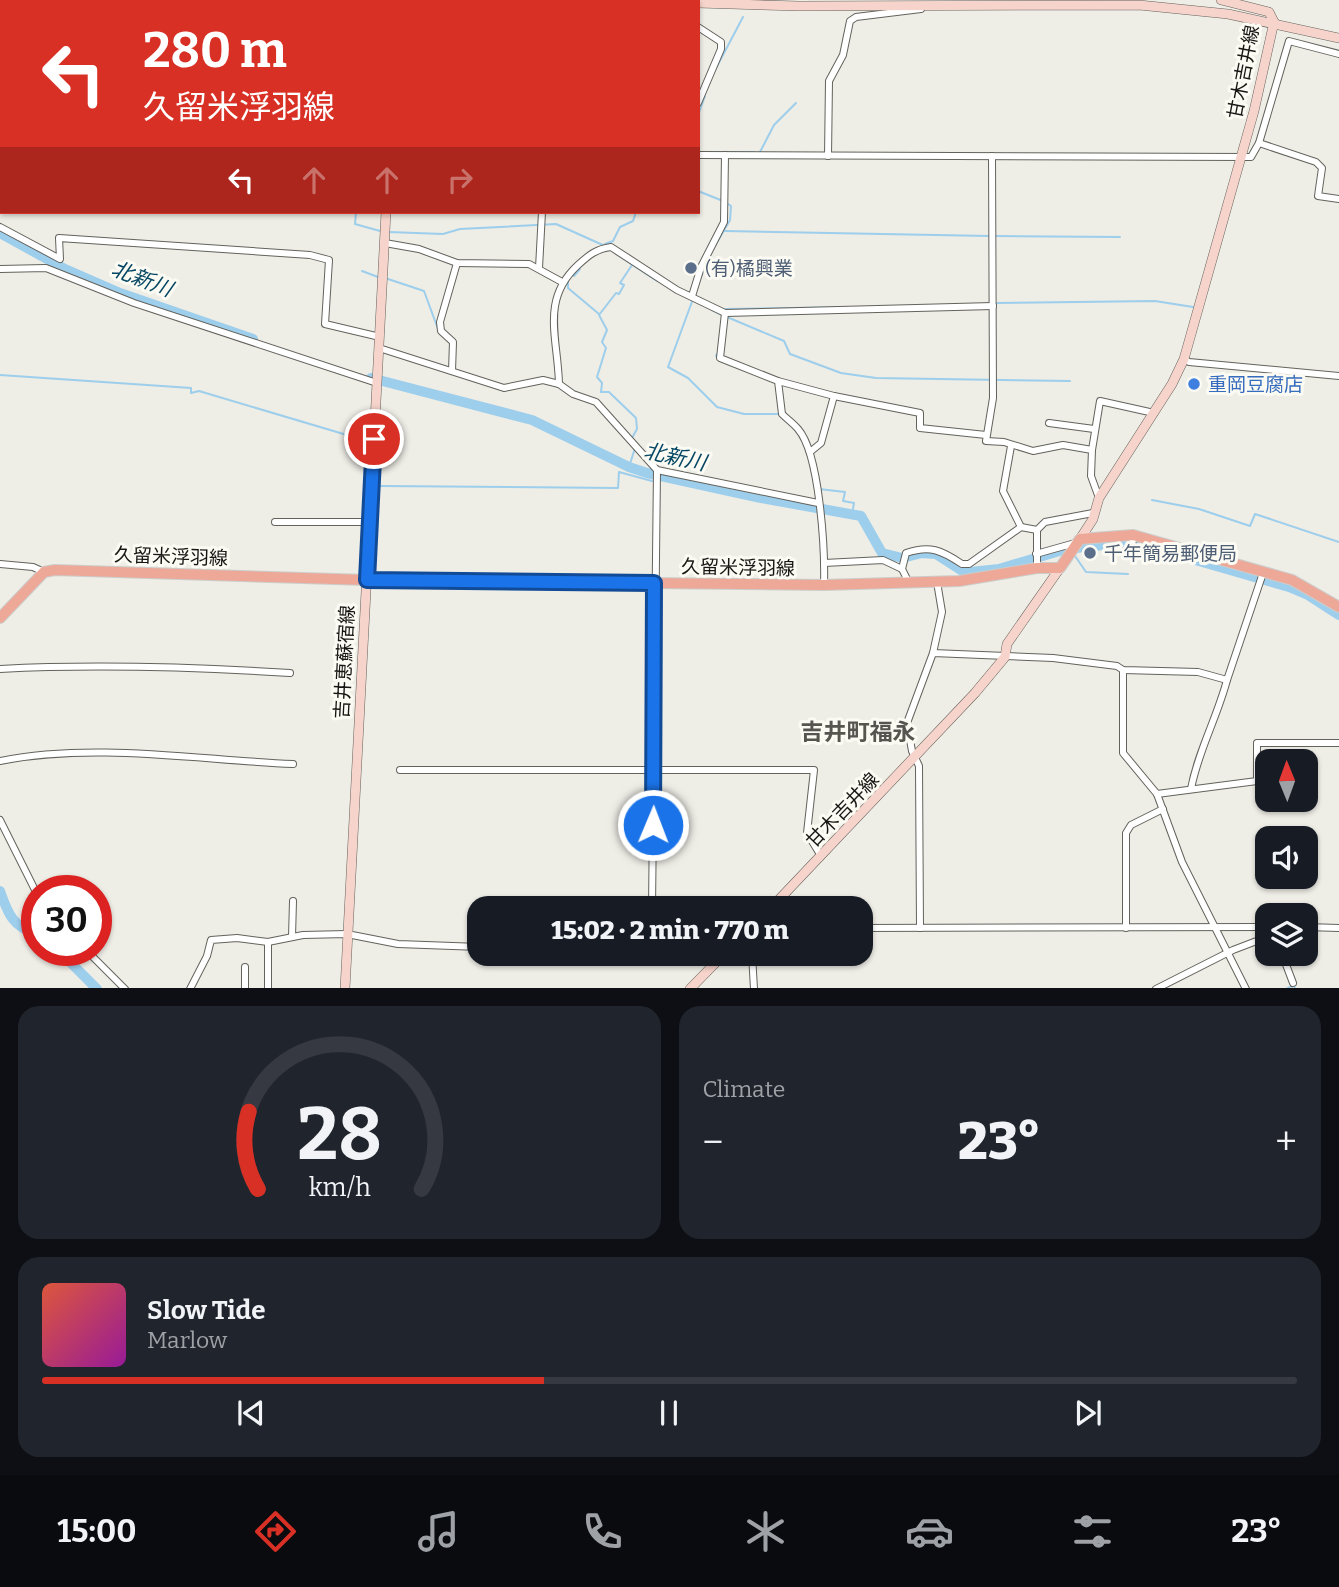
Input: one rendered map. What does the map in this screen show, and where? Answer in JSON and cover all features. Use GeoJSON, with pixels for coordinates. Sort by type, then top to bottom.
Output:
{"type":"FeatureCollection","features":[{"type":"Feature","properties":{"kind":"main road"},"geometry":{"type":"LineString","coordinates":[[1221,0],[1269,12],[1274,22],[1339,38]]}},
{"type":"Feature","properties":{"kind":"main road","name":"甘木吉井線"},"geometry":{"type":"LineString","coordinates":[[700,3],[1139,5],[1274,22],[1242,157],[1184,359],[1154,413],[1099,498],[1076,546]]}},
{"type":"Feature","properties":{"kind":"main road","name":"吉井恵蘇宿線"},"geometry":{"type":"LineString","coordinates":[[345,988],[386,214]]}},
{"type":"Feature","properties":{"kind":"main road"},"geometry":{"type":"LineString","coordinates":[[1060,568],[1076,546],[1133,540],[1307,586],[1339,607]]}},
{"type":"Feature","properties":{"kind":"main road","name":"久留米浮羽線"},"geometry":{"type":"LineString","coordinates":[[44,572],[367,580],[824,585],[937,582],[988,578],[1037,565],[1060,568]]}},
{"type":"Feature","properties":{"kind":"main road","name":"甘木吉井線"},"geometry":{"type":"LineString","coordinates":[[783,896],[916,758],[1005,657],[1007,644],[1060,568]]}},
{"type":"Feature","properties":{"kind":"main road"},"geometry":{"type":"LineString","coordinates":[[0,618],[44,572]]}},
{"type":"Feature","properties":{"kind":"main road"},"geometry":{"type":"LineString","coordinates":[[691,988],[712,966]]}},
{"type":"Feature","properties":{"kind":"street"},"geometry":{"type":"LineString","coordinates":[[828,156],[829,81],[843,55],[850,22],[856,17],[930,8],[933,5]]}},
{"type":"Feature","properties":{"kind":"street"},"geometry":{"type":"LineString","coordinates":[[700,28],[721,42],[721,49],[700,98]]}},
{"type":"Feature","properties":{"kind":"street"},"geometry":{"type":"LineString","coordinates":[[700,155],[1254,156],[1289,41],[1339,54]]}},
{"type":"Feature","properties":{"kind":"street"},"geometry":{"type":"LineString","coordinates":[[1259,143],[1317,162],[1322,168],[1318,196],[1339,199]]}},
{"type":"Feature","properties":{"kind":"street"},"geometry":{"type":"LineString","coordinates":[[694,297],[701,267],[724,222],[724,155]]}},
{"type":"Feature","properties":{"kind":"street"},"geometry":{"type":"LineString","coordinates":[[992,156],[993,380],[986,441],[1033,451],[1063,445],[1091,450]]}},
{"type":"Feature","properties":{"kind":"street"},"geometry":{"type":"LineString","coordinates":[[539,268],[542,214]]}},
{"type":"Feature","properties":{"kind":"street"},"geometry":{"type":"LineString","coordinates":[[0,227],[60,259],[59,238],[310,254],[329,260],[325,324],[504,388],[543,380],[559,384],[573,394],[596,402],[656,474],[819,507]]}},
{"type":"Feature","properties":{"kind":"street"},"geometry":{"type":"LineString","coordinates":[[385,236],[457,263],[529,264],[562,282]]}},
{"type":"Feature","properties":{"kind":"street"},"geometry":{"type":"LineString","coordinates":[[559,384],[552,324],[562,282],[595,250],[607,247],[725,316],[993,306]]}},
{"type":"Feature","properties":{"kind":"street"},"geometry":{"type":"LineString","coordinates":[[452,371],[453,342],[441,331],[440,322],[457,263]]}},
{"type":"Feature","properties":{"kind":"street"},"geometry":{"type":"LineString","coordinates":[[0,269],[46,268],[134,303],[377,380]]}},
{"type":"Feature","properties":{"kind":"street"},"geometry":{"type":"LineString","coordinates":[[725,316],[720,358],[778,381],[834,396],[920,413],[920,428],[986,435]]}},
{"type":"Feature","properties":{"kind":"street"},"geometry":{"type":"LineString","coordinates":[[1184,359],[1189,362],[1339,376]]}},
{"type":"Feature","properties":{"kind":"street"},"geometry":{"type":"LineString","coordinates":[[778,381],[782,414],[799,430],[812,451],[824,585]]}},
{"type":"Feature","properties":{"kind":"street"},"geometry":{"type":"LineString","coordinates":[[812,451],[821,443],[834,396]]}},
{"type":"Feature","properties":{"kind":"street"},"geometry":{"type":"LineString","coordinates":[[1099,498],[1091,476],[1091,450],[1098,406],[1104,399],[1154,413]]}},
{"type":"Feature","properties":{"kind":"street"},"geometry":{"type":"LineString","coordinates":[[1049,423],[1094,429]]}},
{"type":"Feature","properties":{"kind":"street"},"geometry":{"type":"LineString","coordinates":[[1011,446],[1003,491],[1021,527]]}},
{"type":"Feature","properties":{"kind":"street"},"geometry":{"type":"LineString","coordinates":[[652,896],[656,474]]}},
{"type":"Feature","properties":{"kind":"street"},"geometry":{"type":"LineString","coordinates":[[1037,565],[1037,530],[1045,522],[1093,513]]}},
{"type":"Feature","properties":{"kind":"street"},"geometry":{"type":"LineString","coordinates":[[275,522],[369,522]]}},
{"type":"Feature","properties":{"kind":"street"},"geometry":{"type":"LineString","coordinates":[[824,563],[883,560],[903,562],[921,548],[940,549],[962,564],[969,564],[1021,527],[1037,530]]}},
{"type":"Feature","properties":{"kind":"street"},"geometry":{"type":"LineString","coordinates":[[1132,554],[1133,540]]}},
{"type":"Feature","properties":{"kind":"street"},"geometry":{"type":"LineString","coordinates":[[1036,554],[1076,546]]}},
{"type":"Feature","properties":{"kind":"street"},"geometry":{"type":"LineString","coordinates":[[903,562],[909,583]]}},
{"type":"Feature","properties":{"kind":"street"},"geometry":{"type":"LineString","coordinates":[[0,564],[33,567],[44,572]]}},
{"type":"Feature","properties":{"kind":"street"},"geometry":{"type":"LineString","coordinates":[[1191,789],[1199,754],[1220,709],[1262,576]]}},
{"type":"Feature","properties":{"kind":"street"},"geometry":{"type":"LineString","coordinates":[[920,928],[919,765],[907,723],[925,682],[942,612],[937,582]]}},
{"type":"Feature","properties":{"kind":"street"},"geometry":{"type":"LineString","coordinates":[[933,653],[1053,658],[1117,666],[1124,670],[1198,672],[1227,680]]}},
{"type":"Feature","properties":{"kind":"street"},"geometry":{"type":"LineString","coordinates":[[0,669],[64,665],[200,667],[290,673]]}},
{"type":"Feature","properties":{"kind":"street"},"geometry":{"type":"LineString","coordinates":[[1124,670],[1124,753],[1157,794],[1182,862],[1245,988]]}},
{"type":"Feature","properties":{"kind":"street"},"geometry":{"type":"LineString","coordinates":[[1157,794],[1257,781],[1257,743],[1339,743]]}},
{"type":"Feature","properties":{"kind":"street"},"geometry":{"type":"LineString","coordinates":[[0,761],[29,755],[87,752],[293,764]]}},
{"type":"Feature","properties":{"kind":"street"},"geometry":{"type":"LineString","coordinates":[[400,770],[814,770],[807,833],[821,856]]}},
{"type":"Feature","properties":{"kind":"street"},"geometry":{"type":"LineString","coordinates":[[1126,928],[1126,833],[1131,825],[1163,809]]}},
{"type":"Feature","properties":{"kind":"street"},"geometry":{"type":"LineString","coordinates":[[0,820],[28,875]]}},
{"type":"Feature","properties":{"kind":"street"},"geometry":{"type":"LineString","coordinates":[[292,937],[293,901]]}},
{"type":"Feature","properties":{"kind":"street"},"geometry":{"type":"LineString","coordinates":[[873,928],[1255,927]]}},
{"type":"Feature","properties":{"kind":"street"},"geometry":{"type":"LineString","coordinates":[[1318,927],[1339,928]]}},
{"type":"Feature","properties":{"kind":"street"},"geometry":{"type":"LineString","coordinates":[[191,988],[207,956],[211,940],[237,938],[268,942],[292,937],[347,934],[398,944],[467,947]]}},
{"type":"Feature","properties":{"kind":"street"},"geometry":{"type":"LineString","coordinates":[[268,942],[268,988]]}},
{"type":"Feature","properties":{"kind":"street"},"geometry":{"type":"LineString","coordinates":[[1158,988],[1226,953],[1255,942]]}},
{"type":"Feature","properties":{"kind":"street"},"geometry":{"type":"LineString","coordinates":[[102,966],[124,988]]}},
{"type":"Feature","properties":{"kind":"street"},"geometry":{"type":"LineString","coordinates":[[753,966],[754,988]]}},
{"type":"Feature","properties":{"kind":"street"},"geometry":{"type":"LineString","coordinates":[[1287,966],[1293,983]]}},
{"type":"Feature","properties":{"kind":"street"},"geometry":{"type":"LineString","coordinates":[[245,988],[246,967]]}},
{"type":"Feature","properties":{"kind":"waterway"},"geometry":{"type":"LineString","coordinates":[[713,74],[743,17]]}},
{"type":"Feature","properties":{"kind":"waterway"},"geometry":{"type":"LineString","coordinates":[[700,110],[705,96]]}},
{"type":"Feature","properties":{"kind":"waterway"},"geometry":{"type":"LineString","coordinates":[[760,152],[774,125],[796,103]]}},
{"type":"Feature","properties":{"kind":"waterway"},"geometry":{"type":"LineString","coordinates":[[700,152],[754,152]]}},
{"type":"Feature","properties":{"kind":"waterway"},"geometry":{"type":"LineString","coordinates":[[700,192],[723,201]]}},
{"type":"Feature","properties":{"kind":"waterway"},"geometry":{"type":"LineString","coordinates":[[728,204],[731,206],[730,220],[708,258],[668,367],[688,378],[717,407],[744,414],[778,414]]}},
{"type":"Feature","properties":{"kind":"waterway"},"geometry":{"type":"LineString","coordinates":[[356,214],[355,224],[380,231]]}},
{"type":"Feature","properties":{"kind":"waterway"},"geometry":{"type":"LineString","coordinates":[[605,244],[613,241],[620,227],[633,221],[635,214]]}},
{"type":"Feature","properties":{"kind":"waterway"},"geometry":{"type":"LineString","coordinates":[[389,232],[443,234],[460,229],[556,224],[605,246]]}},
{"type":"Feature","properties":{"kind":"waterway"},"geometry":{"type":"LineString","coordinates":[[725,231],[989,236]]}},
{"type":"Feature","properties":{"kind":"waterway","name":"北新川"},"geometry":{"type":"LineString","coordinates":[[0,233],[65,269],[120,293],[253,339]]}},
{"type":"Feature","properties":{"kind":"waterway"},"geometry":{"type":"LineString","coordinates":[[995,236],[1120,237]]}},
{"type":"Feature","properties":{"kind":"waterway"},"geometry":{"type":"LineString","coordinates":[[615,253],[657,281]]}},
{"type":"Feature","properties":{"kind":"waterway"},"geometry":{"type":"LineString","coordinates":[[632,265],[620,283],[624,285],[619,294],[616,293],[599,315],[607,330],[602,342],[606,348],[597,377],[602,383],[601,392],[609,392],[636,418],[637,429],[632,438]]}},
{"type":"Feature","properties":{"kind":"waterway"},"geometry":{"type":"LineString","coordinates":[[574,276],[580,269]]}},
{"type":"Feature","properties":{"kind":"waterway"},"geometry":{"type":"LineString","coordinates":[[362,271],[378,277]]}},
{"type":"Feature","properties":{"kind":"waterway"},"geometry":{"type":"LineString","coordinates":[[388,279],[424,291],[438,329]]}},
{"type":"Feature","properties":{"kind":"waterway"},"geometry":{"type":"LineString","coordinates":[[568,282],[568,288],[599,314]]}},
{"type":"Feature","properties":{"kind":"waterway"},"geometry":{"type":"LineString","coordinates":[[996,303],[1155,301],[1193,307]]}},
{"type":"Feature","properties":{"kind":"waterway"},"geometry":{"type":"LineString","coordinates":[[725,309],[852,307]]}},
{"type":"Feature","properties":{"kind":"waterway"},"geometry":{"type":"LineString","coordinates":[[712,310],[722,315]]}},
{"type":"Feature","properties":{"kind":"waterway"},"geometry":{"type":"LineString","coordinates":[[727,317],[784,341],[790,354],[841,373],[876,378],[1070,381]]}},
{"type":"Feature","properties":{"kind":"waterway"},"geometry":{"type":"LineString","coordinates":[[0,375],[191,388],[191,393],[199,391],[357,438],[367,434]]}},
{"type":"Feature","properties":{"kind":"waterway","name":"北新川"},"geometry":{"type":"LineString","coordinates":[[371,378],[532,420],[647,473],[861,516],[882,553],[902,558],[922,553],[936,554],[961,570],[971,572],[999,569],[1066,549],[1133,542],[1289,587],[1308,595],[1339,615]]}},
{"type":"Feature","properties":{"kind":"waterway"},"geometry":{"type":"LineString","coordinates":[[374,571],[381,438]]}},
{"type":"Feature","properties":{"kind":"waterway"},"geometry":{"type":"LineString","coordinates":[[629,467],[635,448]]}},
{"type":"Feature","properties":{"kind":"waterway"},"geometry":{"type":"LineString","coordinates":[[379,486],[618,488],[619,472],[652,481]]}},
{"type":"Feature","properties":{"kind":"waterway"},"geometry":{"type":"LineString","coordinates":[[819,489],[845,492],[843,501],[854,503],[852,514]]}},
{"type":"Feature","properties":{"kind":"waterway"},"geometry":{"type":"LineString","coordinates":[[1152,500],[1199,509],[1250,526],[1255,514],[1339,542]]}},
{"type":"Feature","properties":{"kind":"waterway"},"geometry":{"type":"LineString","coordinates":[[1075,556],[1086,572],[1128,574]]}},
{"type":"Feature","properties":{"kind":"waterway"},"geometry":{"type":"LineString","coordinates":[[0,891],[8,912],[21,927]]}},
{"type":"Feature","properties":{"kind":"waterway"},"geometry":{"type":"LineString","coordinates":[[74,966],[96,988]]}},
{"type":"Feature","properties":{"kind":"waterway"},"geometry":{"type":"LineString","coordinates":[[1288,988],[1294,985],[1295,988]]}},
{"type":"Feature","properties":{"kind":"place","name":"(有)橘興業"},"geometry":{"type":"Point","coordinates":[691,268]}},
{"type":"Feature","properties":{"kind":"place","name":"重岡豆腐店"},"geometry":{"type":"Point","coordinates":[1194,384]}},
{"type":"Feature","properties":{"kind":"place","name":"千年簡易郵便局"},"geometry":{"type":"Point","coordinates":[1090,553]}},
{"type":"Feature","properties":{"kind":"district","name":"吉井町福永"},"geometry":{"type":"Point","coordinates":[858,732]}},
{"type":"Feature","properties":{"kind":"route"},"geometry":{"type":"LineString","coordinates":[[374,439],[367,580],[654,583],[653,825]]}}]}
